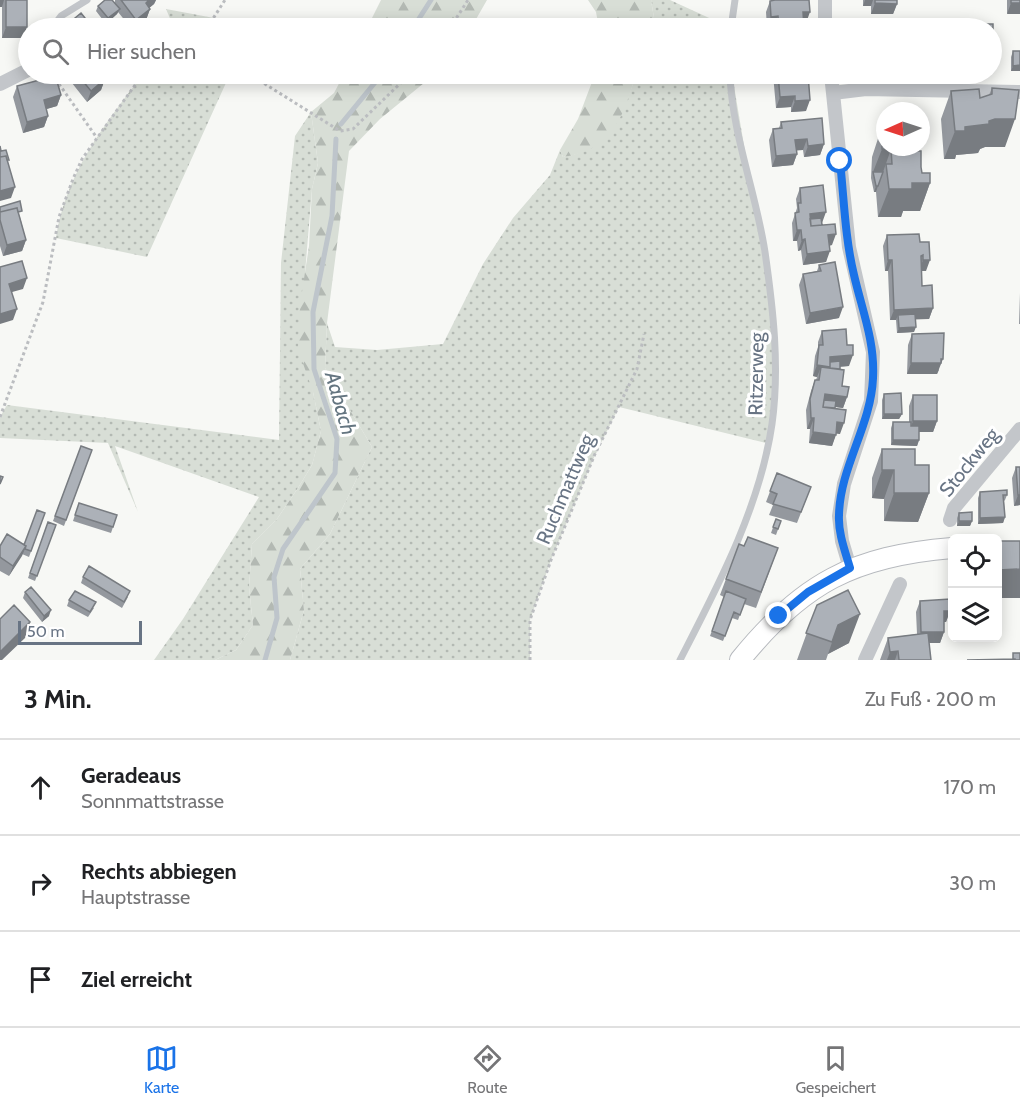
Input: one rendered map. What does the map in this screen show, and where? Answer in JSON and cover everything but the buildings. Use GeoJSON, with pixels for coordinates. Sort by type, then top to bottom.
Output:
{"type":"FeatureCollection","features":[{"type":"Feature","properties":{"kind":"street"},"geometry":{"type":"LineString","coordinates":[[825,0],[825,18]]}},
{"type":"Feature","properties":{"kind":"street"},"geometry":{"type":"LineString","coordinates":[[0,84],[18,75]]}},
{"type":"Feature","properties":{"kind":"street"},"geometry":{"type":"LineString","coordinates":[[832,84],[849,247],[873,352],[871,401],[844,484],[838,516],[850,568]]}},
{"type":"Feature","properties":{"kind":"street"},"geometry":{"type":"LineString","coordinates":[[833,93],[866,89],[1020,92]]}},
{"type":"Feature","properties":{"kind":"street","name":"Stockweg"},"geometry":{"type":"LineString","coordinates":[[950,520],[954,508],[1020,429]]}},
{"type":"Feature","properties":{"kind":"street"},"geometry":{"type":"LineString","coordinates":[[740,660],[779,616],[808,592],[850,568],[908,553],[948,548]]}},
{"type":"Feature","properties":{"kind":"street"},"geometry":{"type":"LineString","coordinates":[[865,660],[900,584]]}},
{"type":"Feature","properties":{"kind":"lane"},"geometry":{"type":"LineString","coordinates":[[60,18],[87,0]]}},
{"type":"Feature","properties":{"kind":"lane"},"geometry":{"type":"LineString","coordinates":[[732,18],[735,0]]}},
{"type":"Feature","properties":{"kind":"lane","name":"Ritzerweg"},"geometry":{"type":"LineString","coordinates":[[680,660],[716,590],[744,524],[762,472],[772,423],[776,346],[765,250],[739,134],[732,84]]}},
{"type":"Feature","properties":{"kind":"path"},"geometry":{"type":"LineString","coordinates":[[213,18],[225,0]]}},
{"type":"Feature","properties":{"kind":"path"},"geometry":{"type":"LineString","coordinates":[[456,18],[468,0]]}},
{"type":"Feature","properties":{"kind":"path"},"geometry":{"type":"LineString","coordinates":[[59,84],[97,138]]}},
{"type":"Feature","properties":{"kind":"path"},"geometry":{"type":"LineString","coordinates":[[0,417],[43,302],[58,217],[82,159],[136,84]]}},
{"type":"Feature","properties":{"kind":"path"},"geometry":{"type":"LineString","coordinates":[[265,84],[340,131],[353,129],[400,84]]}},
{"type":"Feature","properties":{"kind":"path","name":"Ruchmattweg"},"geometry":{"type":"LineString","coordinates":[[530,660],[530,620],[551,560],[595,454],[637,369],[644,334]]}},
{"type":"Feature","properties":{"kind":"green space"},"geometry":{"type":"Polygon","coordinates":[[[381,0],[487,0],[477,18],[372,18],[381,0]]]}},
{"type":"Feature","properties":{"kind":"green space"},"geometry":{"type":"Polygon","coordinates":[[[588,0],[651,0],[654,18],[597,18],[588,0]]]}},
{"type":"Feature","properties":{"kind":"green space"},"geometry":{"type":"Polygon","coordinates":[[[651,0],[670,0],[709,18],[654,18],[651,0]]]}},
{"type":"Feature","properties":{"kind":"green space"},"geometry":{"type":"Polygon","coordinates":[[[166,9],[214,18],[170,18],[166,9]]]}},
{"type":"Feature","properties":{"kind":"green space"},"geometry":{"type":"Polygon","coordinates":[[[136,84],[225,84],[147,257],[56,238],[68,192],[77,171],[136,84]]]}},
{"type":"Feature","properties":{"kind":"green space"},"geometry":{"type":"Polygon","coordinates":[[[339,84],[423,84],[380,119],[349,151],[327,323],[325,368],[372,447],[330,534],[300,569],[304,610],[290,660],[215,660],[236,650],[253,625],[249,587],[252,544],[277,519],[298,488],[312,465],[321,431],[313,392],[298,349],[300,305],[309,246],[312,189],[318,163],[311,112],[334,93],[339,84]]]}},
{"type":"Feature","properties":{"kind":"green space"},"geometry":{"type":"Polygon","coordinates":[[[591,84],[633,84],[620,117],[605,139],[580,153],[563,157],[560,150],[578,119],[591,84]]]}},
{"type":"Feature","properties":{"kind":"green space"},"geometry":{"type":"Polygon","coordinates":[[[632,84],[734,84],[778,347],[770,444],[619,407],[595,455],[551,560],[530,620],[530,660],[290,660],[304,610],[300,569],[330,534],[372,447],[325,368],[327,323],[335,347],[377,350],[443,344],[483,264],[513,218],[550,175],[560,150],[563,157],[578,153],[591,147],[602,138],[619,115],[632,84]]]}},
{"type":"Feature","properties":{"kind":"green space"},"geometry":{"type":"Polygon","coordinates":[[[311,112],[318,163],[312,189],[305,273],[313,392],[321,431],[312,465],[277,519],[252,544],[249,587],[253,625],[236,650],[215,660],[154,660],[183,619],[259,497],[115,446],[138,512],[108,443],[0,438],[0,417],[7,405],[279,440],[281,263],[295,136],[311,112]]]}},
{"type":"Feature","properties":{"kind":"waterway","name":"Aabach"},"geometry":{"type":"LineString","coordinates":[[419,18],[431,0]]}},
{"type":"Feature","properties":{"kind":"waterway","name":"Aabach"},"geometry":{"type":"LineString","coordinates":[[341,124],[374,84]]}},
{"type":"Feature","properties":{"kind":"waterway","name":"Aabach"},"geometry":{"type":"LineString","coordinates":[[265,660],[277,618],[274,577],[283,549],[335,473],[337,439],[314,369],[313,312],[332,216],[336,139]]}},
{"type":"Feature","properties":{"kind":"route"},"geometry":{"type":"LineString","coordinates":[[779,616],[808,592],[850,568],[838,516],[844,484],[871,401],[873,352],[854,276],[840,161]]}}]}
